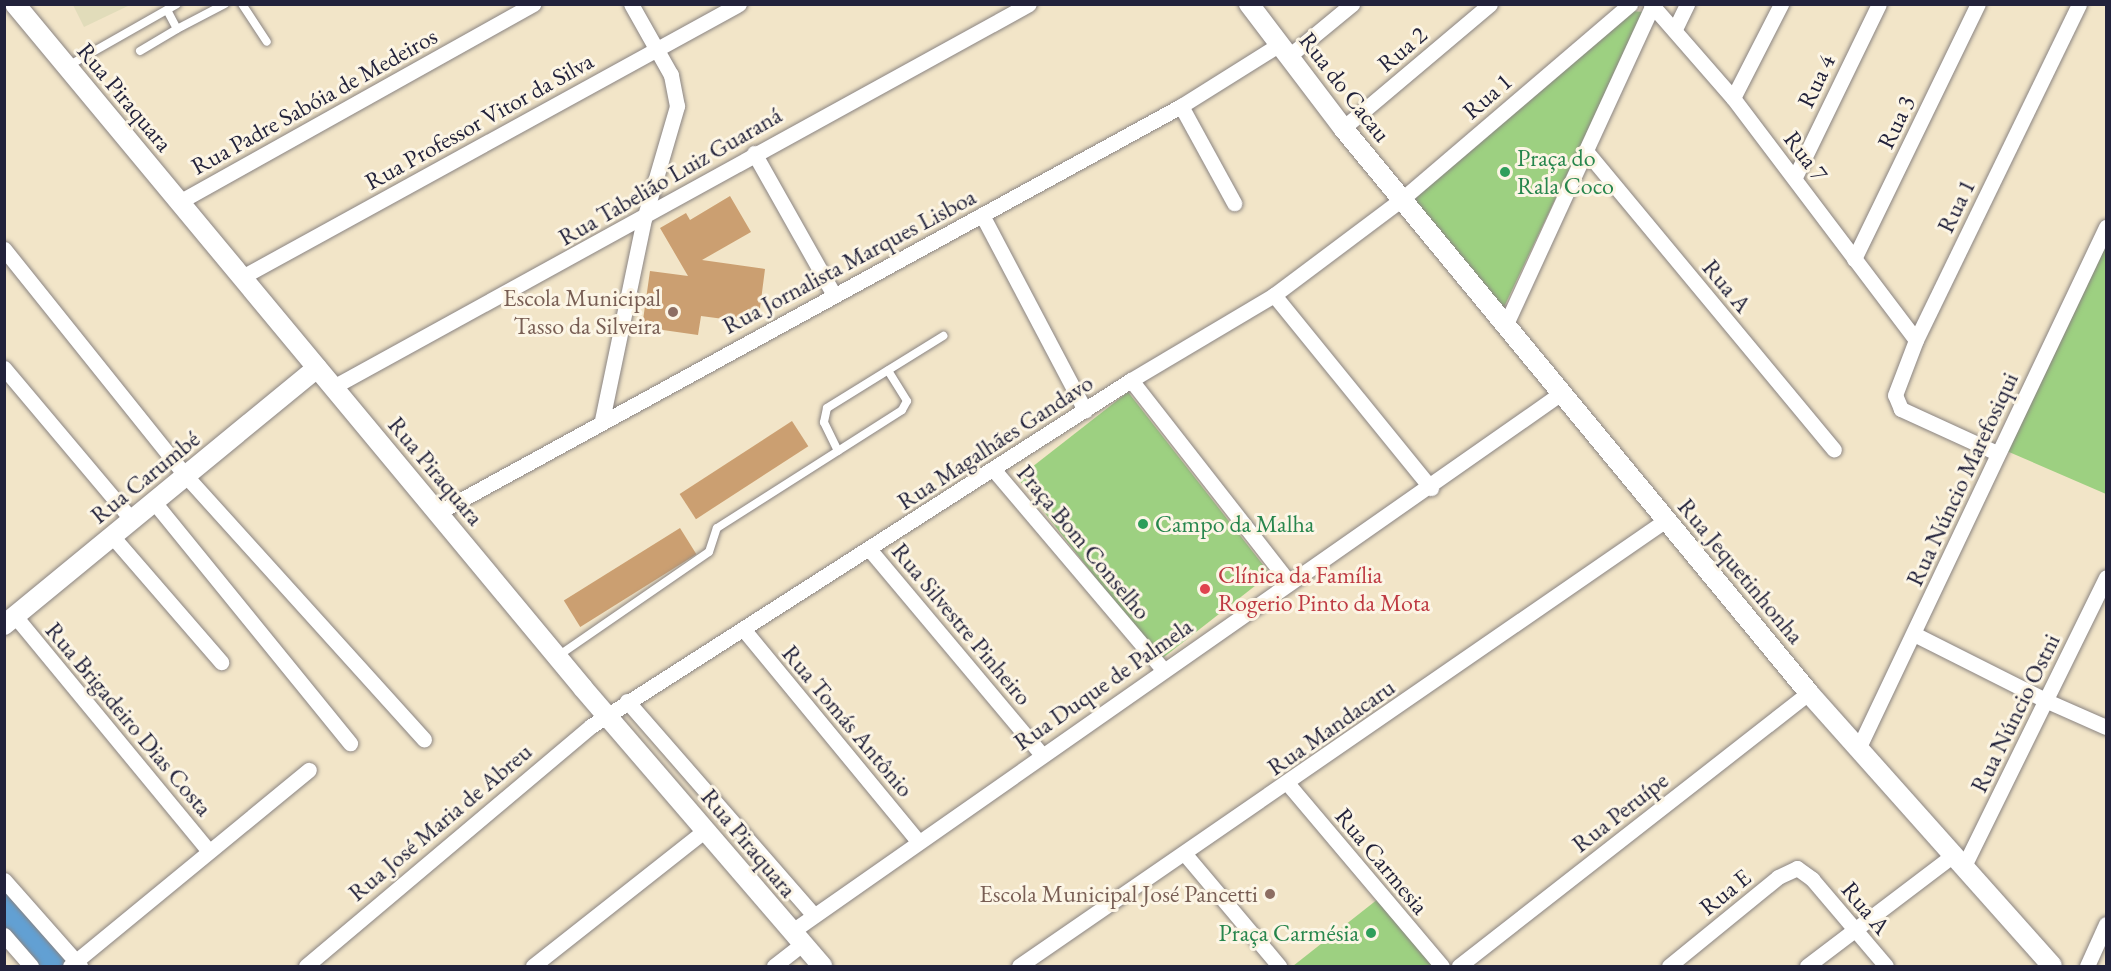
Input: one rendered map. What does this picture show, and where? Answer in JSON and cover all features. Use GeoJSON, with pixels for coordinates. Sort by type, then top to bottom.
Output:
{"type":"FeatureCollection","features":[{"type":"Feature","properties":{"kind":"street","name":"Rua Piraquara"},"geometry":{"type":"LineString","coordinates":[[15,4],[606,715],[822,966]]}},
{"type":"Feature","properties":{"kind":"street","name":"Rua Padre Sabóia de Medeiros"},"geometry":{"type":"LineString","coordinates":[[180,202],[534,4]]}},
{"type":"Feature","properties":{"kind":"street"},"geometry":{"type":"LineString","coordinates":[[602,420],[644,219],[677,106],[670,75],[631,4]]}},
{"type":"Feature","properties":{"kind":"street","name":"Rua Professor Vitor da Silva"},"geometry":{"type":"LineString","coordinates":[[242,278],[739,4]]}},
{"type":"Feature","properties":{"kind":"street","name":"Rua Tabelião Luiz Guaraná"},"geometry":{"type":"LineString","coordinates":[[333,387],[644,219],[754,153],[1029,4]]}},
{"type":"Feature","properties":{"kind":"street","name":"Rua do Cacau"},"geometry":{"type":"LineString","coordinates":[[1249,4],[1343,128],[1402,199]]}},
{"type":"Feature","properties":{"kind":"street","name":"Rua Jornalista Marques Lisboa"},"geometry":{"type":"LineString","coordinates":[[437,513],[833,293],[982,215],[1285,50],[1352,4]]}},
{"type":"Feature","properties":{"kind":"street","name":"Rua 2"},"geometry":{"type":"LineString","coordinates":[[1343,128],[1490,4]]}},
{"type":"Feature","properties":{"kind":"street","name":"Rua 1"},"geometry":{"type":"LineString","coordinates":[[1402,199],[1630,4]]}},
{"type":"Feature","properties":{"kind":"street"},"geometry":{"type":"LineString","coordinates":[[1675,29],[1687,4]]}},
{"type":"Feature","properties":{"kind":"street"},"geometry":{"type":"LineString","coordinates":[[1733,98],[1781,4]]}},
{"type":"Feature","properties":{"kind":"street","name":"Rua 4"},"geometry":{"type":"LineString","coordinates":[[1795,177],[1879,4]]}},
{"type":"Feature","properties":{"kind":"street","name":"Rua 3"},"geometry":{"type":"LineString","coordinates":[[1854,259],[1978,4]]}},
{"type":"Feature","properties":{"kind":"street","name":"Rua 1"},"geometry":{"type":"LineString","coordinates":[[1997,453],[1901,409],[1895,395],[1916,340],[2079,4]]}},
{"type":"Feature","properties":{"kind":"street"},"geometry":{"type":"LineString","coordinates":[[1506,324],[1652,5]]}},
{"type":"Feature","properties":{"kind":"street","name":"Rua 7"},"geometry":{"type":"LineString","coordinates":[[1652,5],[1733,98],[1795,177],[1916,340]]}},
{"type":"Feature","properties":{"kind":"street"},"geometry":{"type":"LineString","coordinates":[[1181,106],[1234,203]]}},
{"type":"Feature","properties":{"kind":"street","name":"Rua A"},"geometry":{"type":"LineString","coordinates":[[1586,151],[1834,450]]}},
{"type":"Feature","properties":{"kind":"street"},"geometry":{"type":"LineString","coordinates":[[754,153],[833,293]]}},
{"type":"Feature","properties":{"kind":"street","name":"Rua Magalhães Gandavo"},"geometry":{"type":"LineString","coordinates":[[606,715],[870,550],[1131,380],[1274,295],[1402,199]]}},
{"type":"Feature","properties":{"kind":"street","name":"Rua Jequetinhonha"},"geometry":{"type":"LineString","coordinates":[[1402,199],[1506,324],[1560,394],[1809,693],[2052,966]]}},
{"type":"Feature","properties":{"kind":"street"},"geometry":{"type":"LineString","coordinates":[[982,215],[1085,410]]}},
{"type":"Feature","properties":{"kind":"street","name":"Rua Núncio Marefosiqui"},"geometry":{"type":"LineString","coordinates":[[1858,750],[2106,227]]}},
{"type":"Feature","properties":{"kind":"street"},"geometry":{"type":"LineString","coordinates":[[4,249],[186,476],[424,739]]}},
{"type":"Feature","properties":{"kind":"street"},"geometry":{"type":"LineString","coordinates":[[1274,295],[1431,488]]}},
{"type":"Feature","properties":{"kind":"street"},"geometry":{"type":"LineString","coordinates":[[4,368],[10,385],[132,520]]}},
{"type":"Feature","properties":{"kind":"street","name":"Rua Carumbé"},"geometry":{"type":"LineString","coordinates":[[10,620],[317,368]]}},
{"type":"Feature","properties":{"kind":"street"},"geometry":{"type":"LineString","coordinates":[[1131,380],[1288,581]]}},
{"type":"Feature","properties":{"kind":"street","name":"Rua Duque de Palmela"},"geometry":{"type":"LineString","coordinates":[[774,966],[814,915],[1288,581],[1431,488],[1560,394]]}},
{"type":"Feature","properties":{"kind":"street","name":"Praça Bom Conselho"},"geometry":{"type":"LineString","coordinates":[[994,470],[1163,669]]}},
{"type":"Feature","properties":{"kind":"street"},"geometry":{"type":"LineString","coordinates":[[154,502],[350,743]]}},
{"type":"Feature","properties":{"kind":"street","name":"Rua Mandacaru"},"geometry":{"type":"LineString","coordinates":[[1019,966],[1288,784],[1666,520]]}},
{"type":"Feature","properties":{"kind":"street"},"geometry":{"type":"LineString","coordinates":[[112,536],[221,662]]}},
{"type":"Feature","properties":{"kind":"street","name":"Rua Silvestre Pinheiro"},"geometry":{"type":"LineString","coordinates":[[870,550],[1042,755]]}},
{"type":"Feature","properties":{"kind":"street","name":"Rua Núncio Ostni"},"geometry":{"type":"LineString","coordinates":[[1958,862],[2047,702],[2106,577]]}},
{"type":"Feature","properties":{"kind":"street","name":"Rua Brigadeiro Dias Costa"},"geometry":{"type":"LineString","coordinates":[[10,620],[208,850]]}},
{"type":"Feature","properties":{"kind":"street","name":"Rua Tomás Antônio"},"geometry":{"type":"LineString","coordinates":[[744,630],[918,841]]}},
{"type":"Feature","properties":{"kind":"street"},"geometry":{"type":"LineString","coordinates":[[1914,634],[2047,702],[2106,727]]}},
{"type":"Feature","properties":{"kind":"street","name":"Rua Peruípe"},"geometry":{"type":"LineString","coordinates":[[1459,966],[1809,693]]}},
{"type":"Feature","properties":{"kind":"street"},"geometry":{"type":"LineString","coordinates":[[627,701],[814,915]]}},
{"type":"Feature","properties":{"kind":"street","name":"Rua José Maria de Abreu"},"geometry":{"type":"LineString","coordinates":[[306,966],[606,715]]}},
{"type":"Feature","properties":{"kind":"street"},"geometry":{"type":"LineString","coordinates":[[4,880],[75,965],[208,850],[309,770]]}},
{"type":"Feature","properties":{"kind":"street","name":"Rua Carmesia"},"geometry":{"type":"LineString","coordinates":[[1288,784],[1442,966]]}},
{"type":"Feature","properties":{"kind":"street"},"geometry":{"type":"LineString","coordinates":[[533,966],[705,831]]}},
{"type":"Feature","properties":{"kind":"street"},"geometry":{"type":"LineString","coordinates":[[1185,853],[1279,966]]}},
{"type":"Feature","properties":{"kind":"street"},"geometry":{"type":"LineString","coordinates":[[1807,966],[1855,928],[1958,862]]}},
{"type":"Feature","properties":{"kind":"street","name":"Rua E"},"geometry":{"type":"LineString","coordinates":[[1669,966],[1784,874],[1797,868],[1812,879]]}},
{"type":"Feature","properties":{"kind":"street","name":"Rua A"},"geometry":{"type":"LineString","coordinates":[[1812,879],[1886,966]]}},
{"type":"Feature","properties":{"kind":"street"},"geometry":{"type":"LineString","coordinates":[[2087,966],[2106,924]]}},
{"type":"Feature","properties":{"kind":"street"},"geometry":{"type":"LineString","coordinates":[[4,935],[31,966]]}},
{"type":"Feature","properties":{"kind":"lane"},"geometry":{"type":"LineString","coordinates":[[67,67],[177,4]]}},
{"type":"Feature","properties":{"kind":"lane"},"geometry":{"type":"LineString","coordinates":[[140,51],[225,4]]}},
{"type":"Feature","properties":{"kind":"lane"},"geometry":{"type":"LineString","coordinates":[[242,4],[267,42]]}},
{"type":"Feature","properties":{"kind":"lane"},"geometry":{"type":"LineString","coordinates":[[167,10],[177,29]]}},
{"type":"Feature","properties":{"kind":"lane"},"geometry":{"type":"LineString","coordinates":[[838,451],[824,422],[827,408],[944,336]]}},
{"type":"Feature","properties":{"kind":"lane"},"geometry":{"type":"LineString","coordinates":[[557,656],[709,552],[717,528],[906,406],[888,371]]}},
{"type":"Feature","properties":{"kind":"shaded area"},"geometry":{"type":"Polygon","coordinates":[[[73,5],[130,5],[84,27],[73,5]]]}},
{"type":"Feature","properties":{"kind":"green space","name":"Praça do Rala Coco"},"geometry":{"type":"Polygon","coordinates":[[[1630,11],[1644,12],[1504,307],[1464,268],[1408,200],[1630,11]]]}},
{"type":"Feature","properties":{"kind":"green space"},"geometry":{"type":"Polygon","coordinates":[[[2106,238],[2106,494],[2002,449],[2106,238]]]}},
{"type":"Feature","properties":{"kind":"green space","name":"Campo da Malha"},"geometry":{"type":"Polygon","coordinates":[[[1128,392],[1270,574],[1160,660],[1018,478],[1128,392]]]}},
{"type":"Feature","properties":{"kind":"green space","name":"Praça Carmésia"},"geometry":{"type":"Polygon","coordinates":[[[1378,899],[1436,966],[1293,966],[1378,899]]]}},
{"type":"Feature","properties":{"kind":"building"},"geometry":{"type":"Polygon","coordinates":[[[730,196],[751,232],[702,260],[765,269],[760,308],[739,321],[701,316],[698,335],[642,327],[650,271],[688,276],[660,228],[686,213],[690,220],[730,196]]]}},
{"type":"Feature","properties":{"kind":"building"},"geometry":{"type":"Polygon","coordinates":[[[792,421],[808,446],[696,519],[680,494],[792,421]]]}},
{"type":"Feature","properties":{"kind":"building"},"geometry":{"type":"Polygon","coordinates":[[[680,528],[696,554],[580,627],[564,601],[680,528]]]}},
{"type":"Feature","properties":{"kind":"waterway"},"geometry":{"type":"LineString","coordinates":[[4,905],[55,966]]}},
{"type":"Feature","properties":{"kind":"place","name":"Praça do Rala Coco"},"geometry":{"type":"Point","coordinates":[1505,172]}},
{"type":"Feature","properties":{"kind":"place","name":"Escola Municipal Tasso da Silveira"},"geometry":{"type":"Point","coordinates":[673,312]}},
{"type":"Feature","properties":{"kind":"place","name":"Campo da Malha"},"geometry":{"type":"Point","coordinates":[1143,524]}},
{"type":"Feature","properties":{"kind":"place","name":"Clínica da Família Rogerio Pinto da Mota"},"geometry":{"type":"Point","coordinates":[1205,589]}},
{"type":"Feature","properties":{"kind":"place","name":"Escola Municipal José Pancetti"},"geometry":{"type":"Point","coordinates":[1270,894]}},
{"type":"Feature","properties":{"kind":"place","name":"Praça Carmésia"},"geometry":{"type":"Point","coordinates":[1371,933]}}]}
